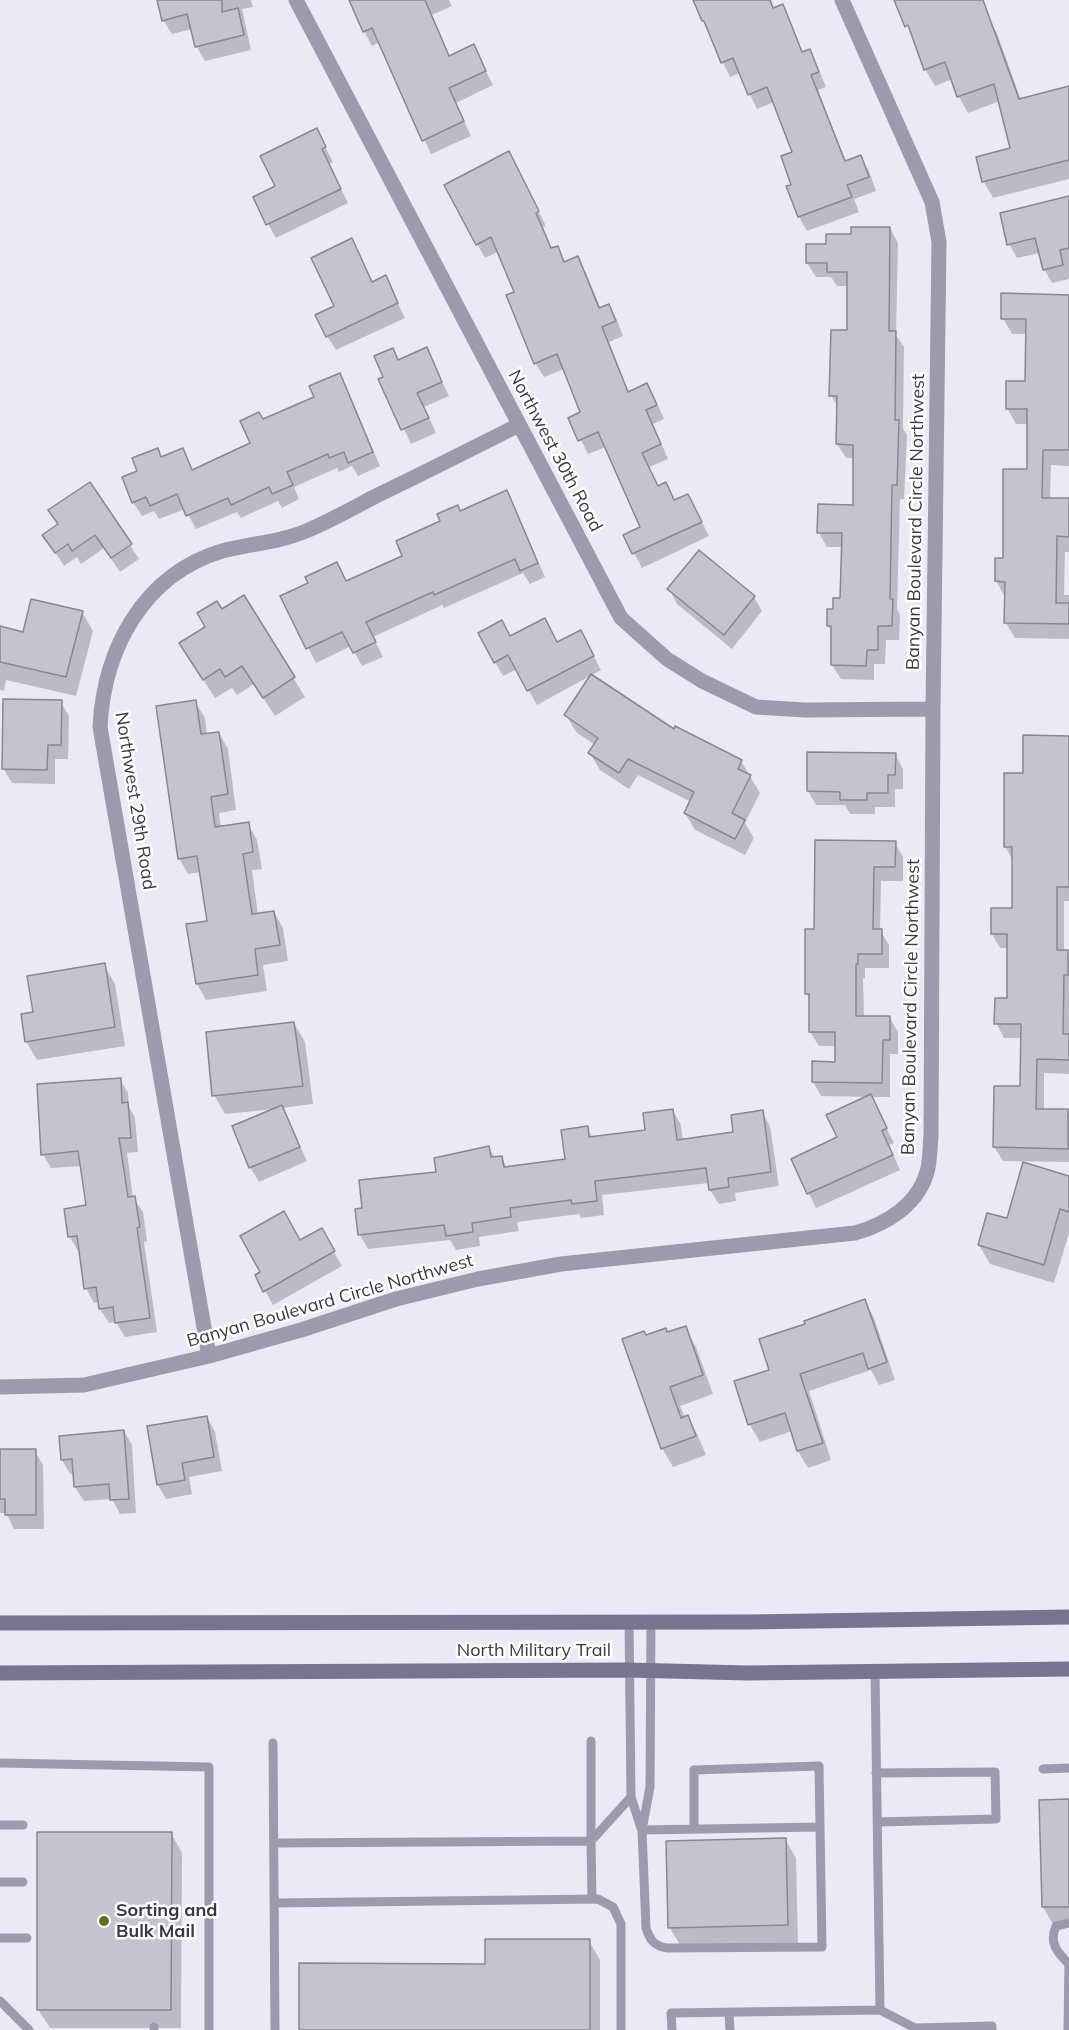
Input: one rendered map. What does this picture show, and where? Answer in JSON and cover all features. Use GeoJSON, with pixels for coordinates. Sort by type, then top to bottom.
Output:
{"type":"FeatureCollection","features":[{"type":"Feature","properties":{"kind":"main road","name":"North Military Trail"},"geometry":{"type":"LineString","coordinates":[[0,1623],[748,1622],[1069,1617]]}},
{"type":"Feature","properties":{"kind":"main road","name":"North Military Trail"},"geometry":{"type":"LineString","coordinates":[[0,1673],[628,1670],[748,1673],[1069,1669]]}},
{"type":"Feature","properties":{"kind":"street","name":"Northwest 30th Road"},"geometry":{"type":"LineString","coordinates":[[296,0],[621,618],[668,658],[702,681],[756,707],[805,710],[933,708]]}},
{"type":"Feature","properties":{"kind":"street","name":"Banyan Boulevard Circle Northwest"},"geometry":{"type":"LineString","coordinates":[[0,1387],[84,1385],[209,1356],[301,1330],[396,1299],[478,1279],[597,1259],[726,1248],[855,1233],[892,1218],[920,1189],[927,1170],[931,1136],[933,708],[939,242],[932,202],[842,0]]}},
{"type":"Feature","properties":{"kind":"street","name":"Northwest 29th Road"},"geometry":{"type":"LineString","coordinates":[[209,1356],[100,727],[101,705],[111,663],[129,623],[142,606],[165,583],[191,563],[221,552],[304,532],[519,425]]}},
{"type":"Feature","properties":{"kind":"lane"},"geometry":{"type":"LineString","coordinates":[[629,1621],[631,1797],[642,1830]]}},
{"type":"Feature","properties":{"kind":"lane"},"geometry":{"type":"LineString","coordinates":[[651,1621],[650,1787],[642,1830],[646,1928],[651,1941],[658,1947],[822,1947],[819,1766],[694,1770],[694,1829]]}},
{"type":"Feature","properties":{"kind":"lane"},"geometry":{"type":"LineString","coordinates":[[875,1671],[880,2010]]}},
{"type":"Feature","properties":{"kind":"lane"},"geometry":{"type":"LineString","coordinates":[[591,1741],[592,1899]]}},
{"type":"Feature","properties":{"kind":"lane"},"geometry":{"type":"LineString","coordinates":[[273,1743],[275,2030]]}},
{"type":"Feature","properties":{"kind":"lane"},"geometry":{"type":"LineString","coordinates":[[0,1763],[209,1767],[209,2030]]}},
{"type":"Feature","properties":{"kind":"lane"},"geometry":{"type":"LineString","coordinates":[[1043,1769],[1069,1768]]}},
{"type":"Feature","properties":{"kind":"lane"},"geometry":{"type":"LineString","coordinates":[[876,1773],[995,1772],[996,1819],[877,1822]]}},
{"type":"Feature","properties":{"kind":"lane"},"geometry":{"type":"LineString","coordinates":[[274,1843],[591,1841],[631,1797]]}},
{"type":"Feature","properties":{"kind":"lane"},"geometry":{"type":"LineString","coordinates":[[0,1826],[23,1825]]}},
{"type":"Feature","properties":{"kind":"lane"},"geometry":{"type":"LineString","coordinates":[[642,1830],[820,1827]]}},
{"type":"Feature","properties":{"kind":"lane"},"geometry":{"type":"LineString","coordinates":[[0,1882],[23,1882]]}},
{"type":"Feature","properties":{"kind":"lane"},"geometry":{"type":"LineString","coordinates":[[274,1904],[598,1899],[613,1907],[621,1924],[621,2030]]}},
{"type":"Feature","properties":{"kind":"lane"},"geometry":{"type":"LineString","coordinates":[[1068,2030],[1068,1963],[1053,1945],[1052,1935],[1056,1926],[1069,1923]]}},
{"type":"Feature","properties":{"kind":"lane"},"geometry":{"type":"LineString","coordinates":[[0,1938],[27,1938]]}},
{"type":"Feature","properties":{"kind":"lane"},"geometry":{"type":"LineString","coordinates":[[0,2001],[29,2030]]}},
{"type":"Feature","properties":{"kind":"lane"},"geometry":{"type":"LineString","coordinates":[[672,2030],[671,2013],[880,2010],[918,2029],[992,2026],[992,2030]]}},
{"type":"Feature","properties":{"kind":"lane"},"geometry":{"type":"LineString","coordinates":[[729,2012],[730,2030]]}},
{"type":"Feature","properties":{"kind":"building"},"geometry":{"type":"Polygon","coordinates":[[[157,0],[222,0],[222,12],[238,8],[244,35],[195,47],[187,14],[162,21],[157,0]]]}},
{"type":"Feature","properties":{"kind":"building"},"geometry":{"type":"Polygon","coordinates":[[[349,0],[425,0],[449,56],[474,44],[486,71],[449,88],[464,121],[422,141],[372,28],[363,32],[349,0]]]}},
{"type":"Feature","properties":{"kind":"building"},"geometry":{"type":"Polygon","coordinates":[[[693,0],[770,0],[773,8],[783,4],[802,52],[810,49],[819,72],[811,75],[845,161],[861,155],[869,177],[847,185],[852,197],[798,217],[786,186],[791,185],[781,156],[792,152],[767,87],[748,95],[733,58],[721,63],[693,0]]]}},
{"type":"Feature","properties":{"kind":"building"},"geometry":{"type":"Polygon","coordinates":[[[894,0],[983,0],[1019,99],[1069,86],[1069,160],[982,182],[976,157],[1010,148],[994,84],[957,97],[945,62],[924,70],[908,25],[905,27],[894,0]]]}},
{"type":"Feature","properties":{"kind":"building"},"geometry":{"type":"Polygon","coordinates":[[[317,128],[326,147],[322,149],[341,189],[266,225],[253,197],[275,186],[260,156],[317,128]]]}},
{"type":"Feature","properties":{"kind":"building"},"geometry":{"type":"Polygon","coordinates":[[[509,151],[539,211],[536,213],[551,248],[558,246],[564,262],[578,256],[599,308],[609,304],[616,321],[602,327],[628,392],[647,383],[657,405],[646,410],[661,444],[642,453],[658,486],[666,482],[674,500],[688,494],[702,522],[632,554],[623,535],[640,527],[598,432],[578,441],[568,418],[580,412],[557,354],[534,364],[506,295],[514,292],[491,237],[476,245],[444,185],[509,151]]]}},
{"type":"Feature","properties":{"kind":"building"},"geometry":{"type":"Polygon","coordinates":[[[1069,196],[1069,248],[1060,250],[1063,265],[1043,270],[1035,238],[1007,245],[1000,213],[1069,196]]]}},
{"type":"Feature","properties":{"kind":"building"},"geometry":{"type":"Polygon","coordinates":[[[851,227],[890,227],[889,331],[896,331],[895,420],[899,420],[897,485],[892,485],[890,599],[893,599],[892,626],[878,626],[878,650],[867,650],[866,666],[831,665],[831,626],[827,626],[827,609],[833,609],[833,598],[840,598],[842,533],[817,533],[818,504],[853,505],[853,445],[836,444],[837,396],[829,396],[831,330],[847,330],[847,272],[827,272],[827,263],[806,263],[806,244],[826,244],[826,234],[851,234],[851,227]]]}},
{"type":"Feature","properties":{"kind":"building"},"geometry":{"type":"Polygon","coordinates":[[[352,238],[372,282],[386,275],[398,303],[326,337],[315,315],[334,306],[311,258],[352,238]]]}},
{"type":"Feature","properties":{"kind":"building"},"geometry":{"type":"Polygon","coordinates":[[[1001,293],[1069,295],[1069,450],[1043,450],[1042,498],[1069,498],[1069,537],[1057,536],[1056,603],[1069,603],[1069,624],[1004,623],[1005,582],[995,581],[995,558],[1003,558],[1003,469],[1027,469],[1027,409],[1006,409],[1006,381],[1025,381],[1026,319],[1001,319],[1001,293]]]}},
{"type":"Feature","properties":{"kind":"building"},"geometry":{"type":"Polygon","coordinates":[[[427,347],[442,382],[417,393],[429,418],[401,430],[378,379],[383,377],[374,356],[393,348],[398,360],[427,347]]]}},
{"type":"Feature","properties":{"kind":"building"},"geometry":{"type":"Polygon","coordinates":[[[340,373],[373,452],[348,463],[344,452],[329,458],[328,454],[287,472],[293,485],[272,494],[269,487],[231,505],[228,498],[186,516],[177,494],[150,506],[146,497],[132,503],[122,477],[137,471],[132,458],[158,448],[161,457],[183,448],[192,470],[250,443],[240,421],[259,412],[263,419],[314,397],[309,386],[340,373]]]}},
{"type":"Feature","properties":{"kind":"building"},"geometry":{"type":"Polygon","coordinates":[[[90,482],[132,544],[111,558],[95,535],[72,551],[68,544],[55,553],[42,535],[58,524],[48,510],[90,482]]]}},
{"type":"Feature","properties":{"kind":"building"},"geometry":{"type":"Polygon","coordinates":[[[507,490],[538,563],[520,571],[515,559],[366,622],[376,642],[353,653],[342,632],[306,649],[280,596],[308,583],[305,577],[337,562],[346,581],[402,556],[396,541],[440,521],[437,514],[458,505],[460,511],[507,490]]]}},
{"type":"Feature","properties":{"kind":"building"},"geometry":{"type":"Polygon","coordinates":[[[699,550],[755,596],[724,635],[667,589],[699,550]]]}},
{"type":"Feature","properties":{"kind":"building"},"geometry":{"type":"Polygon","coordinates":[[[244,595],[295,677],[263,698],[242,666],[225,677],[220,669],[203,680],[179,643],[205,627],[197,613],[217,601],[222,609],[244,595]]]}},
{"type":"Feature","properties":{"kind":"building"},"geometry":{"type":"Polygon","coordinates":[[[31,599],[83,611],[66,677],[0,662],[0,626],[23,632],[31,599]]]}},
{"type":"Feature","properties":{"kind":"building"},"geometry":{"type":"Polygon","coordinates":[[[545,618],[557,642],[581,630],[594,656],[527,691],[508,655],[494,663],[478,633],[502,620],[510,636],[545,618]]]}},
{"type":"Feature","properties":{"kind":"building"},"geometry":{"type":"Polygon","coordinates":[[[591,674],[674,729],[675,726],[742,760],[738,769],[751,775],[732,813],[745,820],[735,839],[684,813],[694,792],[628,759],[619,773],[588,753],[598,738],[564,715],[591,674]]]}},
{"type":"Feature","properties":{"kind":"building"},"geometry":{"type":"Polygon","coordinates":[[[3,699],[62,700],[61,745],[48,745],[47,770],[2,769],[3,699]]]}},
{"type":"Feature","properties":{"kind":"building"},"geometry":{"type":"Polygon","coordinates":[[[196,700],[201,734],[219,732],[228,794],[211,797],[215,827],[249,822],[253,852],[243,854],[252,914],[274,911],[280,945],[255,949],[258,975],[196,984],[186,924],[207,921],[197,856],[178,859],[156,706],[196,700]]]}},
{"type":"Feature","properties":{"kind":"building"},"geometry":{"type":"Polygon","coordinates":[[[1023,735],[1069,736],[1069,887],[1057,887],[1057,950],[1068,950],[1068,975],[1064,975],[1063,1034],[1069,1034],[1069,1060],[1037,1059],[1036,1109],[1068,1109],[1068,1149],[993,1147],[994,1086],[1020,1086],[1021,1024],[994,1024],[995,998],[1007,998],[1007,934],[991,934],[991,908],[1012,908],[1012,847],[1004,847],[1004,773],[1023,773],[1023,735]]]}},
{"type":"Feature","properties":{"kind":"building"},"geometry":{"type":"Polygon","coordinates":[[[807,752],[896,753],[895,775],[888,775],[888,793],[867,793],[867,800],[840,800],[840,792],[807,791],[807,752]]]}},
{"type":"Feature","properties":{"kind":"building"},"geometry":{"type":"Polygon","coordinates":[[[815,840],[896,841],[895,867],[874,867],[873,929],[882,929],[882,954],[858,954],[858,964],[856,964],[856,1016],[890,1016],[890,1040],[883,1040],[882,1083],[812,1082],[812,1061],[835,1062],[835,1032],[809,1032],[809,994],[805,994],[805,929],[814,929],[815,840]]]}},
{"type":"Feature","properties":{"kind":"building"},"geometry":{"type":"Polygon","coordinates":[[[105,963],[115,1027],[25,1042],[21,1014],[33,1012],[27,976],[105,963]]]}},
{"type":"Feature","properties":{"kind":"building"},"geometry":{"type":"Polygon","coordinates":[[[294,1022],[303,1086],[212,1096],[206,1032],[294,1022]]]}},
{"type":"Feature","properties":{"kind":"building"},"geometry":{"type":"Polygon","coordinates":[[[121,1078],[122,1103],[128,1102],[131,1138],[119,1138],[128,1197],[135,1196],[140,1227],[137,1228],[150,1318],[115,1323],[113,1307],[99,1309],[96,1287],[84,1289],[77,1236],[68,1237],[64,1209],[86,1205],[78,1151],[41,1155],[37,1084],[121,1078]]]}},
{"type":"Feature","properties":{"kind":"building"},"geometry":{"type":"Polygon","coordinates":[[[871,1094],[887,1128],[882,1131],[893,1155],[807,1194],[791,1159],[837,1137],[826,1115],[871,1094]]]}},
{"type":"Feature","properties":{"kind":"building"},"geometry":{"type":"Polygon","coordinates":[[[282,1105],[300,1147],[249,1168],[232,1126],[282,1105]]]}},
{"type":"Feature","properties":{"kind":"building"},"geometry":{"type":"Polygon","coordinates":[[[673,1109],[677,1140],[733,1132],[731,1115],[763,1110],[771,1172],[728,1178],[729,1187],[709,1190],[706,1168],[595,1181],[597,1201],[572,1204],[571,1200],[510,1208],[511,1217],[472,1223],[473,1232],[446,1236],[444,1225],[358,1235],[355,1209],[362,1208],[359,1180],[436,1172],[434,1158],[489,1146],[491,1157],[502,1156],[504,1167],[565,1159],[561,1130],[588,1126],[589,1137],[645,1130],[643,1113],[673,1109]]]}},
{"type":"Feature","properties":{"kind":"building"},"geometry":{"type":"Polygon","coordinates":[[[1023,1162],[1069,1176],[1069,1212],[1060,1209],[1044,1265],[978,1245],[987,1213],[1007,1218],[1023,1162]]]}},
{"type":"Feature","properties":{"kind":"building"},"geometry":{"type":"Polygon","coordinates":[[[284,1211],[300,1240],[322,1228],[335,1251],[263,1292],[255,1275],[260,1272],[240,1236],[284,1211]]]}},
{"type":"Feature","properties":{"kind":"building"},"geometry":{"type":"Polygon","coordinates":[[[865,1299],[887,1362],[868,1369],[863,1353],[800,1374],[823,1443],[797,1451],[785,1413],[748,1425],[734,1381],[769,1370],[759,1339],[805,1324],[804,1321],[865,1299]]]}},
{"type":"Feature","properties":{"kind":"building"},"geometry":{"type":"Polygon","coordinates":[[[686,1326],[703,1375],[670,1387],[681,1418],[688,1415],[696,1436],[661,1449],[622,1339],[644,1331],[646,1335],[666,1328],[667,1332],[686,1326]]]}},
{"type":"Feature","properties":{"kind":"building"},"geometry":{"type":"Polygon","coordinates":[[[207,1416],[214,1457],[182,1463],[185,1480],[157,1485],[147,1426],[207,1416]]]}},
{"type":"Feature","properties":{"kind":"building"},"geometry":{"type":"Polygon","coordinates":[[[124,1430],[129,1499],[110,1500],[109,1484],[74,1487],[72,1459],[61,1460],[59,1436],[124,1430]]]}},
{"type":"Feature","properties":{"kind":"building"},"geometry":{"type":"Polygon","coordinates":[[[0,1449],[36,1449],[36,1515],[5,1515],[5,1499],[0,1499],[0,1449]]]}},
{"type":"Feature","properties":{"kind":"building"},"geometry":{"type":"Polygon","coordinates":[[[1069,1799],[1069,1907],[1042,1907],[1039,1800],[1069,1799]]]}},
{"type":"Feature","properties":{"kind":"building","name":"Sorting and Bulk Mail"},"geometry":{"type":"Polygon","coordinates":[[[37,1832],[172,1832],[171,2010],[37,2010],[37,1832]]]}},
{"type":"Feature","properties":{"kind":"building"},"geometry":{"type":"Polygon","coordinates":[[[786,1838],[788,1925],[668,1928],[666,1841],[786,1838]]]}},
{"type":"Feature","properties":{"kind":"building"},"geometry":{"type":"Polygon","coordinates":[[[485,1939],[590,1939],[590,2030],[299,2030],[299,1963],[485,1964],[485,1939]]]}},
{"type":"Feature","properties":{"kind":"place","name":"Sorting and Bulk Mail"},"geometry":{"type":"Point","coordinates":[104,1921]}}]}
